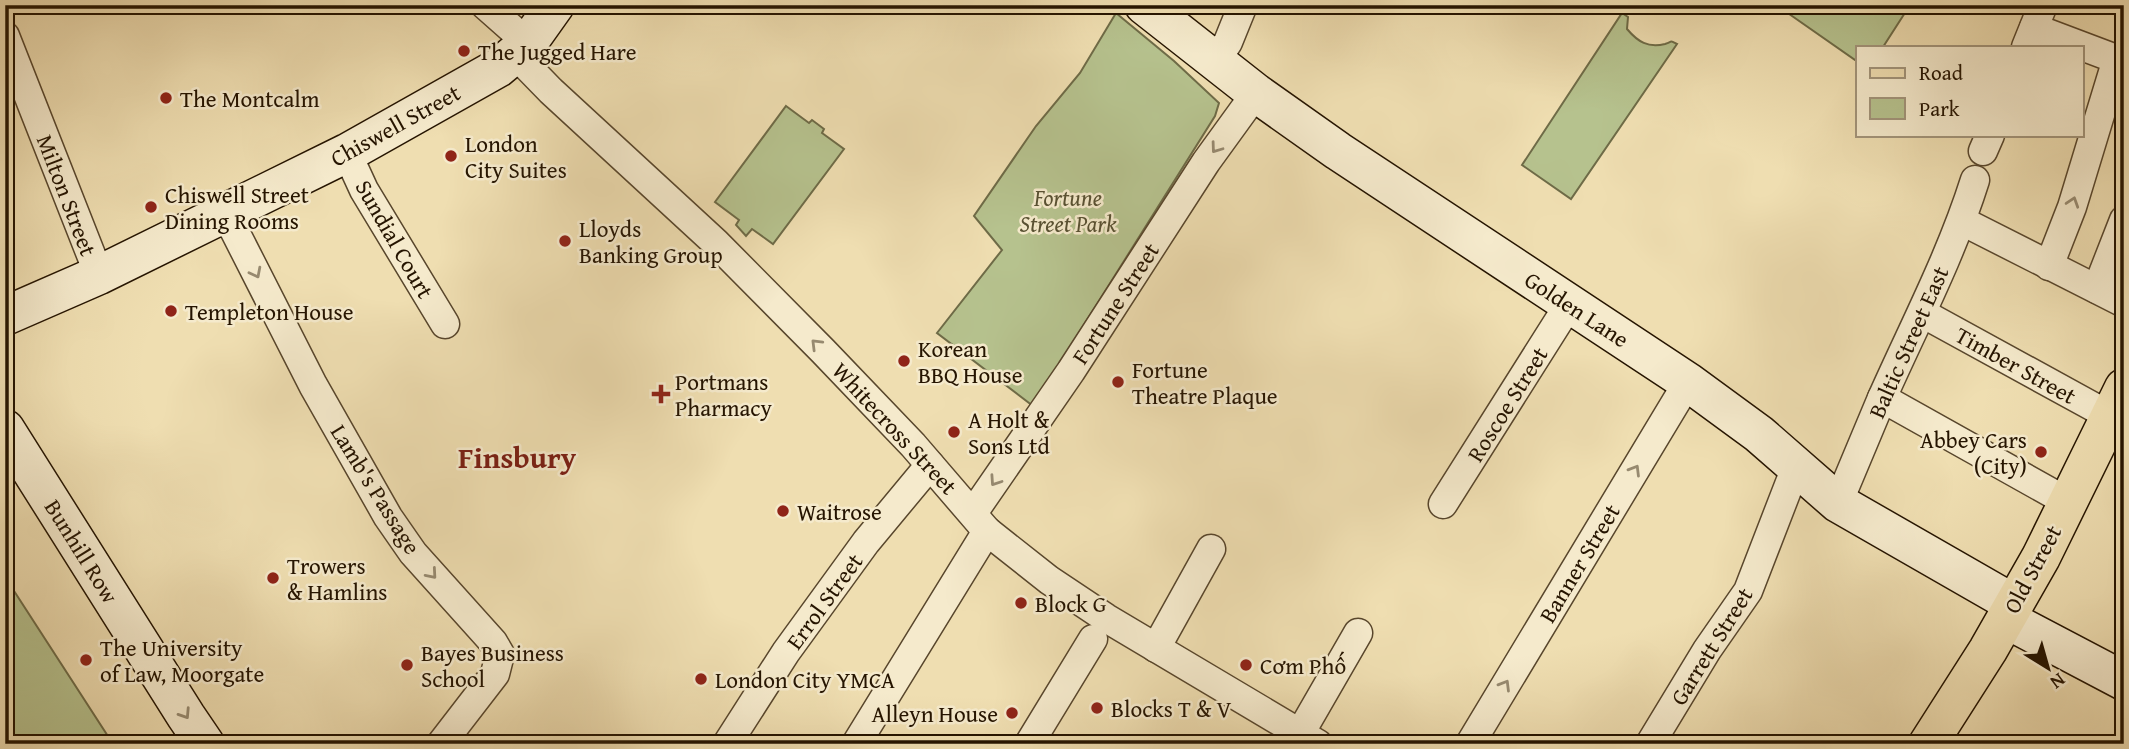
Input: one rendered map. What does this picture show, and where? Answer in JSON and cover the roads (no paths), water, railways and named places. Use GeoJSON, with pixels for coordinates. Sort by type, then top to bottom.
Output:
{"type":"FeatureCollection","features":[{"type":"Feature","properties":{"kind":"main road","name":"Old Street"},"geometry":{"type":"LineString","coordinates":[[1928,744],[2010,612],[2045,549],[2066,501],[2117,402]]}},
{"type":"Feature","properties":{"kind":"street","name":"Whitecross Street"},"geometry":{"type":"LineString","coordinates":[[485,5],[522,49],[551,90],[716,243],[813,341],[980,522],[1049,580],[1304,740]]}},
{"type":"Feature","properties":{"kind":"street","name":"Chiswell Street"},"geometry":{"type":"LineString","coordinates":[[5,316],[99,275],[347,153],[498,68],[522,49],[555,5]]}},
{"type":"Feature","properties":{"kind":"street","name":"Golden Lane"},"geometry":{"type":"LineString","coordinates":[[1144,5],[1214,62],[1338,151],[1688,382],[1759,434],[1838,503],[2124,681]]}},
{"type":"Feature","properties":{"kind":"street"},"geometry":{"type":"LineString","coordinates":[[1214,62],[1228,42],[1243,5]]}},
{"type":"Feature","properties":{"kind":"street"},"geometry":{"type":"LineString","coordinates":[[2034,27],[2084,46]]}},
{"type":"Feature","properties":{"kind":"street","name":"Milton Street"},"geometry":{"type":"LineString","coordinates":[[5,36],[99,275]]}},
{"type":"Feature","properties":{"kind":"street"},"geometry":{"type":"LineString","coordinates":[[2049,266],[2072,206],[2120,60],[2084,46]]}},
{"type":"Feature","properties":{"kind":"street","name":"Fortune Street"},"geometry":{"type":"LineString","coordinates":[[856,744],[980,522],[1071,371],[1206,162],[1256,93]]}},
{"type":"Feature","properties":{"kind":"street","name":"Sundial Court"},"geometry":{"type":"LineString","coordinates":[[347,153],[364,190],[445,324]]}},
{"type":"Feature","properties":{"kind":"street","name":"Baltic Street East"},"geometry":{"type":"LineString","coordinates":[[1838,503],[1962,221],[1975,180]]}},
{"type":"Feature","properties":{"kind":"street","name":"Lamb's Passage"},"geometry":{"type":"LineString","coordinates":[[225,212],[313,385],[388,517],[413,553],[493,642],[500,654],[495,674],[441,744]]}},
{"type":"Feature","properties":{"kind":"street"},"geometry":{"type":"LineString","coordinates":[[2097,289],[2124,220]]}},
{"type":"Feature","properties":{"kind":"street"},"geometry":{"type":"LineString","coordinates":[[1962,221],[2124,303]]}},
{"type":"Feature","properties":{"kind":"street","name":"Roscoe Street"},"geometry":{"type":"LineString","coordinates":[[1443,504],[1570,303]]}},
{"type":"Feature","properties":{"kind":"street","name":"Timber Street"},"geometry":{"type":"LineString","coordinates":[[1922,313],[2117,402]]}},
{"type":"Feature","properties":{"kind":"street","name":"Banner Street"},"geometry":{"type":"LineString","coordinates":[[1470,744],[1688,382]]}},
{"type":"Feature","properties":{"kind":"street"},"geometry":{"type":"LineString","coordinates":[[1882,398],[2066,501]]}},
{"type":"Feature","properties":{"kind":"street","name":"Bunhill Row"},"geometry":{"type":"LineString","coordinates":[[5,429],[205,744]]}},
{"type":"Feature","properties":{"kind":"street","name":"Errol Street"},"geometry":{"type":"LineString","coordinates":[[727,744],[786,652],[866,542],[930,465]]}},
{"type":"Feature","properties":{"kind":"street","name":"Garrett Street"},"geometry":{"type":"LineString","coordinates":[[1650,744],[1707,650],[1748,592],[1796,467]]}},
{"type":"Feature","properties":{"kind":"street"},"geometry":{"type":"LineString","coordinates":[[1156,648],[1211,549]]}},
{"type":"Feature","properties":{"kind":"street"},"geometry":{"type":"LineString","coordinates":[[1304,740],[1358,634]]}},
{"type":"Feature","properties":{"kind":"street"},"geometry":{"type":"LineString","coordinates":[[1029,744],[1093,639]]}},
{"type":"Feature","properties":{"kind":"place","name":"The Jugged Hare"},"geometry":{"type":"Point","coordinates":[464,51]}},
{"type":"Feature","properties":{"kind":"place","name":"The Montcalm"},"geometry":{"type":"Point","coordinates":[166,98]}},
{"type":"Feature","properties":{"kind":"place","name":"London City Suites"},"geometry":{"type":"Point","coordinates":[451,156]}},
{"type":"Feature","properties":{"kind":"place","name":"Chiswell Street Dining Rooms"},"geometry":{"type":"Point","coordinates":[151,207]}},
{"type":"Feature","properties":{"kind":"place","name":"Lloyds Banking Group"},"geometry":{"type":"Point","coordinates":[565,241]}},
{"type":"Feature","properties":{"kind":"place","name":"Templeton House"},"geometry":{"type":"Point","coordinates":[171,311]}},
{"type":"Feature","properties":{"kind":"place","name":"Korean BBQ House"},"geometry":{"type":"Point","coordinates":[904,361]}},
{"type":"Feature","properties":{"kind":"place","name":"Fortune Theatre Plaque"},"geometry":{"type":"Point","coordinates":[1118,382]}},
{"type":"Feature","properties":{"kind":"place","name":"Portmans Pharmacy"},"geometry":{"type":"Point","coordinates":[661,394]}},
{"type":"Feature","properties":{"kind":"place","name":"A Holt & Sons Ltd"},"geometry":{"type":"Point","coordinates":[954,432]}},
{"type":"Feature","properties":{"kind":"place","name":"Abbey Cars (City)"},"geometry":{"type":"Point","coordinates":[2041,452]}},
{"type":"Feature","properties":{"kind":"place","name":"Waitrose"},"geometry":{"type":"Point","coordinates":[783,511]}},
{"type":"Feature","properties":{"kind":"place","name":"Trowers & Hamlins"},"geometry":{"type":"Point","coordinates":[273,578]}},
{"type":"Feature","properties":{"kind":"place","name":"Block G"},"geometry":{"type":"Point","coordinates":[1021,603]}},
{"type":"Feature","properties":{"kind":"place","name":"The University of Law, Moorgate"},"geometry":{"type":"Point","coordinates":[86,660]}},
{"type":"Feature","properties":{"kind":"place","name":"Bayes Business School"},"geometry":{"type":"Point","coordinates":[407,665]}},
{"type":"Feature","properties":{"kind":"place","name":"Cơm Phố"},"geometry":{"type":"Point","coordinates":[1246,665]}},
{"type":"Feature","properties":{"kind":"place","name":"London City YMCA"},"geometry":{"type":"Point","coordinates":[701,679]}},
{"type":"Feature","properties":{"kind":"place","name":"Blocks T & V"},"geometry":{"type":"Point","coordinates":[1097,708]}},
{"type":"Feature","properties":{"kind":"place","name":"Alleyn House"},"geometry":{"type":"Point","coordinates":[1012,713]}},
{"type":"Feature","properties":{"kind":"district","name":"Finsbury"},"geometry":{"type":"Point","coordinates":[517,457]}},
{"type":"Feature","properties":{"kind":"park label","name":"Fortune Street Park"},"geometry":{"type":"Point","coordinates":[1068,210]}}]}
